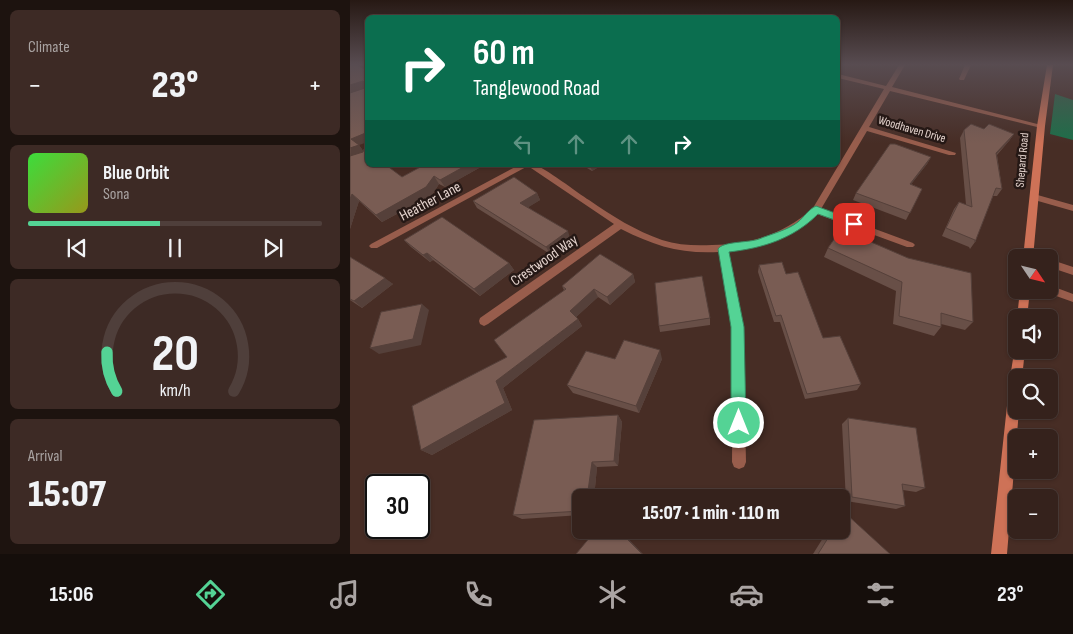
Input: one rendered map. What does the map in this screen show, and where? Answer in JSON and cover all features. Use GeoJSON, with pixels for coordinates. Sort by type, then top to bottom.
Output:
{"type":"FeatureCollection","features":[{"type":"Feature","properties":{"kind":"street"},"geometry":{"type":"LineString","coordinates":[[534,167],[621,224],[651,239],[680,248],[723,249],[755,245],[801,225],[816,210],[885,91]]}},
{"type":"Feature","properties":{"kind":"street"},"geometry":{"type":"LineString","coordinates":[[898,91],[1040,126]]}},
{"type":"Feature","properties":{"kind":"street","name":"Shepard Road"},"geometry":{"type":"LineString","coordinates":[[1030,249],[1040,126],[1046,91]]}},
{"type":"Feature","properties":{"kind":"street","name":"Woodhaven Drive"},"geometry":{"type":"LineString","coordinates":[[865,128],[952,152]]}},
{"type":"Feature","properties":{"kind":"street","name":"Heather Lane"},"geometry":{"type":"LineString","coordinates":[[374,246],[521,167]]}},
{"type":"Feature","properties":{"kind":"street"},"geometry":{"type":"LineString","coordinates":[[1034,196],[1073,208]]}},
{"type":"Feature","properties":{"kind":"street"},"geometry":{"type":"LineString","coordinates":[[816,210],[910,245]]}},
{"type":"Feature","properties":{"kind":"street","name":"Crestwood Way"},"geometry":{"type":"LineString","coordinates":[[484,321],[621,224]]}},
{"type":"Feature","properties":{"kind":"street"},"geometry":{"type":"LineString","coordinates":[[723,249],[738,327],[739,462]]}},
{"type":"Feature","properties":{"kind":"street"},"geometry":{"type":"LineString","coordinates":[[1058,266],[1073,271]]}},
{"type":"Feature","properties":{"kind":"street"},"geometry":{"type":"LineString","coordinates":[[1058,292],[1073,298]]}},
{"type":"Feature","properties":{"kind":"street"},"geometry":{"type":"LineString","coordinates":[[1000,554],[1012,419]]}},
{"type":"Feature","properties":{"kind":"green space"},"geometry":{"type":"Polygon","coordinates":[[[1055,94],[1073,100],[1073,140],[1050,134],[1055,94]]]}},
{"type":"Feature","properties":{"kind":"building"},"geometry":{"type":"Polygon","coordinates":[[[365,91],[365,133],[351,139],[359,145],[350,148],[350,93],[365,91]]]}},
{"type":"Feature","properties":{"kind":"building"},"geometry":{"type":"Polygon","coordinates":[[[971,124],[984,129],[989,124],[1014,134],[996,153],[1002,189],[996,188],[975,242],[975,240],[946,228],[959,202],[972,207],[964,130],[971,124]]]}},
{"type":"Feature","properties":{"kind":"building"},"geometry":{"type":"Polygon","coordinates":[[[890,144],[895,144],[931,157],[910,184],[922,189],[910,213],[856,193],[890,144]]]}},
{"type":"Feature","properties":{"kind":"building"},"geometry":{"type":"Polygon","coordinates":[[[365,150],[365,167],[389,167],[402,177],[420,167],[463,167],[440,180],[434,176],[426,187],[376,215],[352,194],[350,199],[350,156],[365,150]]]}},
{"type":"Feature","properties":{"kind":"building"},"geometry":{"type":"Polygon","coordinates":[[[514,177],[537,193],[520,203],[568,231],[546,247],[473,201],[514,177]]]}},
{"type":"Feature","properties":{"kind":"building"},"geometry":{"type":"Polygon","coordinates":[[[442,217],[509,263],[474,289],[427,253],[423,255],[404,240],[442,217]]]}},
{"type":"Feature","properties":{"kind":"building"},"geometry":{"type":"Polygon","coordinates":[[[841,229],[908,258],[971,273],[973,322],[941,313],[941,327],[899,316],[902,282],[828,248],[841,229]]]}},
{"type":"Feature","properties":{"kind":"building"},"geometry":{"type":"Polygon","coordinates":[[[600,254],[633,274],[607,297],[594,289],[570,311],[578,319],[496,381],[505,403],[421,450],[412,406],[507,357],[494,340],[566,289],[562,286],[600,254]]]}},
{"type":"Feature","properties":{"kind":"building"},"geometry":{"type":"Polygon","coordinates":[[[350,257],[385,278],[354,301],[350,299],[350,257]]]}},
{"type":"Feature","properties":{"kind":"building"},"geometry":{"type":"Polygon","coordinates":[[[782,262],[786,274],[798,272],[823,338],[840,336],[861,384],[807,394],[781,315],[776,316],[759,265],[782,262]]]}},
{"type":"Feature","properties":{"kind":"building"},"geometry":{"type":"Polygon","coordinates":[[[702,276],[710,318],[659,326],[655,283],[702,276]]]}},
{"type":"Feature","properties":{"kind":"building"},"geometry":{"type":"Polygon","coordinates":[[[422,304],[413,339],[370,348],[381,312],[422,304]]]}},
{"type":"Feature","properties":{"kind":"building"},"geometry":{"type":"Polygon","coordinates":[[[624,340],[660,350],[636,406],[567,385],[586,351],[615,359],[624,340]]]}},
{"type":"Feature","properties":{"kind":"building"},"geometry":{"type":"Polygon","coordinates":[[[618,415],[614,461],[592,462],[588,489],[572,489],[572,512],[513,515],[534,420],[618,415]]]}},
{"type":"Feature","properties":{"kind":"building"},"geometry":{"type":"Polygon","coordinates":[[[848,418],[916,428],[925,488],[902,484],[905,506],[852,497],[848,418]]]}},
{"type":"Feature","properties":{"kind":"building"},"geometry":{"type":"Polygon","coordinates":[[[850,517],[890,554],[818,554],[827,539],[850,539],[850,517]]]}},
{"type":"Feature","properties":{"kind":"building"},"geometry":{"type":"Polygon","coordinates":[[[588,539],[627,539],[642,554],[576,554],[588,539]]]}},
{"type":"Feature","properties":{"kind":"route"},"geometry":{"type":"LineString","coordinates":[[739,423],[738,327],[723,249],[755,245],[780,235],[801,225],[816,210],[854,224]]}}]}
